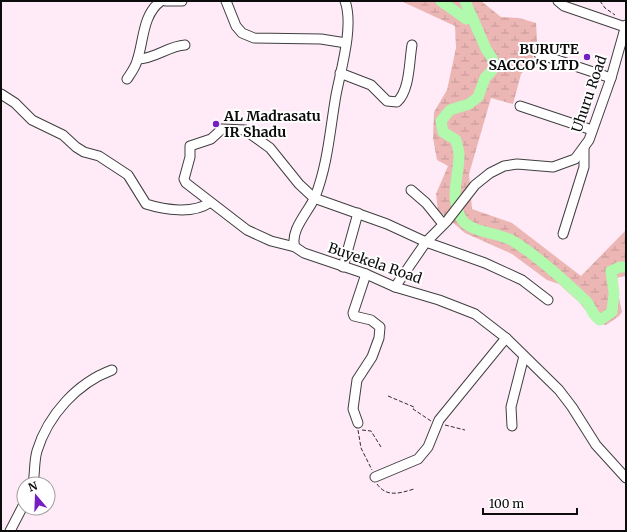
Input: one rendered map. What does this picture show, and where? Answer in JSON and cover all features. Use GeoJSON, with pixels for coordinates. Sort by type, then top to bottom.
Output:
{"type":"FeatureCollection","features":[{"type":"Feature","properties":{"kind":"street"},"geometry":{"type":"LineString","coordinates":[[127,80],[134,70],[138,59],[141,40],[147,21],[153,9],[160,1]]}},
{"type":"Feature","properties":{"kind":"street"},"geometry":{"type":"LineString","coordinates":[[166,1],[182,1]]}},
{"type":"Feature","properties":{"kind":"street"},"geometry":{"type":"LineString","coordinates":[[226,1],[236,26],[242,33],[254,38],[321,39],[346,43]]}},
{"type":"Feature","properties":{"kind":"street"},"geometry":{"type":"LineString","coordinates":[[295,247],[293,241],[296,232],[314,198],[325,166],[346,43],[348,8],[345,1]]}},
{"type":"Feature","properties":{"kind":"street"},"geometry":{"type":"LineString","coordinates":[[558,1],[564,6],[626,26]]}},
{"type":"Feature","properties":{"kind":"street","name":"Uhuru Road"},"geometry":{"type":"LineString","coordinates":[[395,287],[426,242],[445,223],[475,185],[490,173],[504,166],[517,164],[553,167],[575,159],[584,148],[592,130],[611,78],[626,26]]}},
{"type":"Feature","properties":{"kind":"street"},"geometry":{"type":"LineString","coordinates":[[138,59],[147,59],[178,45],[185,45]]}},
{"type":"Feature","properties":{"kind":"street"},"geometry":{"type":"LineString","coordinates":[[340,73],[371,86],[387,101],[396,102],[402,97],[406,84],[412,45]]}},
{"type":"Feature","properties":{"kind":"street"},"geometry":{"type":"LineString","coordinates":[[539,54],[611,78]]}},
{"type":"Feature","properties":{"kind":"street"},"geometry":{"type":"LineString","coordinates":[[1,94],[15,103],[32,120],[63,134],[84,152],[99,156],[128,175],[146,204],[191,210],[209,203]]}},
{"type":"Feature","properties":{"kind":"street"},"geometry":{"type":"LineString","coordinates":[[520,106],[592,130]]}},
{"type":"Feature","properties":{"kind":"street","name":"Buyekela Road"},"geometry":{"type":"LineString","coordinates":[[314,198],[299,184],[270,148],[245,130],[225,128],[220,130],[211,139],[194,144],[190,147],[190,157],[184,180],[209,203],[254,234],[271,241],[295,247],[304,253],[366,274],[395,287],[439,300],[475,314],[506,338],[559,390],[572,407],[596,445],[626,478]]}},
{"type":"Feature","properties":{"kind":"street"},"geometry":{"type":"LineString","coordinates":[[563,234],[584,167],[584,148]]}},
{"type":"Feature","properties":{"kind":"street"},"geometry":{"type":"LineString","coordinates":[[411,190],[445,223]]}},
{"type":"Feature","properties":{"kind":"street"},"geometry":{"type":"LineString","coordinates":[[314,198],[358,213],[426,242],[485,263],[522,280],[548,300]]}},
{"type":"Feature","properties":{"kind":"street"},"geometry":{"type":"LineString","coordinates":[[343,267],[358,213]]}},
{"type":"Feature","properties":{"kind":"street"},"geometry":{"type":"LineString","coordinates":[[358,426],[353,409],[357,380],[372,357],[379,338],[380,327],[372,320],[354,316],[353,313],[366,274]]}},
{"type":"Feature","properties":{"kind":"street"},"geometry":{"type":"LineString","coordinates":[[375,477],[418,458],[428,447],[438,422],[506,338]]}},
{"type":"Feature","properties":{"kind":"street"},"geometry":{"type":"LineString","coordinates":[[512,426],[511,407],[524,356]]}},
{"type":"Feature","properties":{"kind":"street"},"geometry":{"type":"LineString","coordinates":[[34,476],[37,451],[49,423],[69,399],[85,384],[97,376],[112,370]]}},
{"type":"Feature","properties":{"kind":"street"},"geometry":{"type":"LineString","coordinates":[[10,531],[18,516]]}},
{"type":"Feature","properties":{"kind":"path"},"geometry":{"type":"LineString","coordinates":[[600,1],[605,8],[617,16]]}},
{"type":"Feature","properties":{"kind":"path"},"geometry":{"type":"LineString","coordinates":[[388,396],[414,407],[413,409],[429,421],[438,422],[465,430]]}},
{"type":"Feature","properties":{"kind":"path"},"geometry":{"type":"LineString","coordinates":[[358,426],[371,431],[381,447]]}},
{"type":"Feature","properties":{"kind":"green space"},"geometry":{"type":"Polygon","coordinates":[[[401,1],[481,1],[501,17],[519,18],[536,23],[537,40],[532,62],[521,74],[513,104],[491,98],[469,174],[472,209],[512,223],[581,276],[626,230],[626,276],[615,278],[622,312],[619,316],[606,325],[595,322],[579,302],[559,284],[547,280],[512,254],[465,233],[438,210],[436,194],[448,166],[437,160],[433,138],[434,112],[447,90],[456,48],[455,26],[401,1]]]}},
{"type":"Feature","properties":{"kind":"waterway"},"geometry":{"type":"LineString","coordinates":[[441,1],[466,19]]}},
{"type":"Feature","properties":{"kind":"waterway"},"geometry":{"type":"LineString","coordinates":[[465,1],[495,67],[485,78],[478,97],[469,104],[450,110],[441,121],[443,132],[456,140],[458,149],[459,163],[455,194],[457,210],[461,218],[470,227],[513,241],[542,261],[586,301],[594,315],[600,320],[612,312],[614,293],[611,271],[620,267],[626,267]]}},
{"type":"Feature","properties":{"kind":"place","name":"BURUTE SACCO'S LTD"},"geometry":{"type":"Point","coordinates":[587,57]}},
{"type":"Feature","properties":{"kind":"place","name":"AL Madrasatu IR Shadu"},"geometry":{"type":"Point","coordinates":[216,124]}}]}
